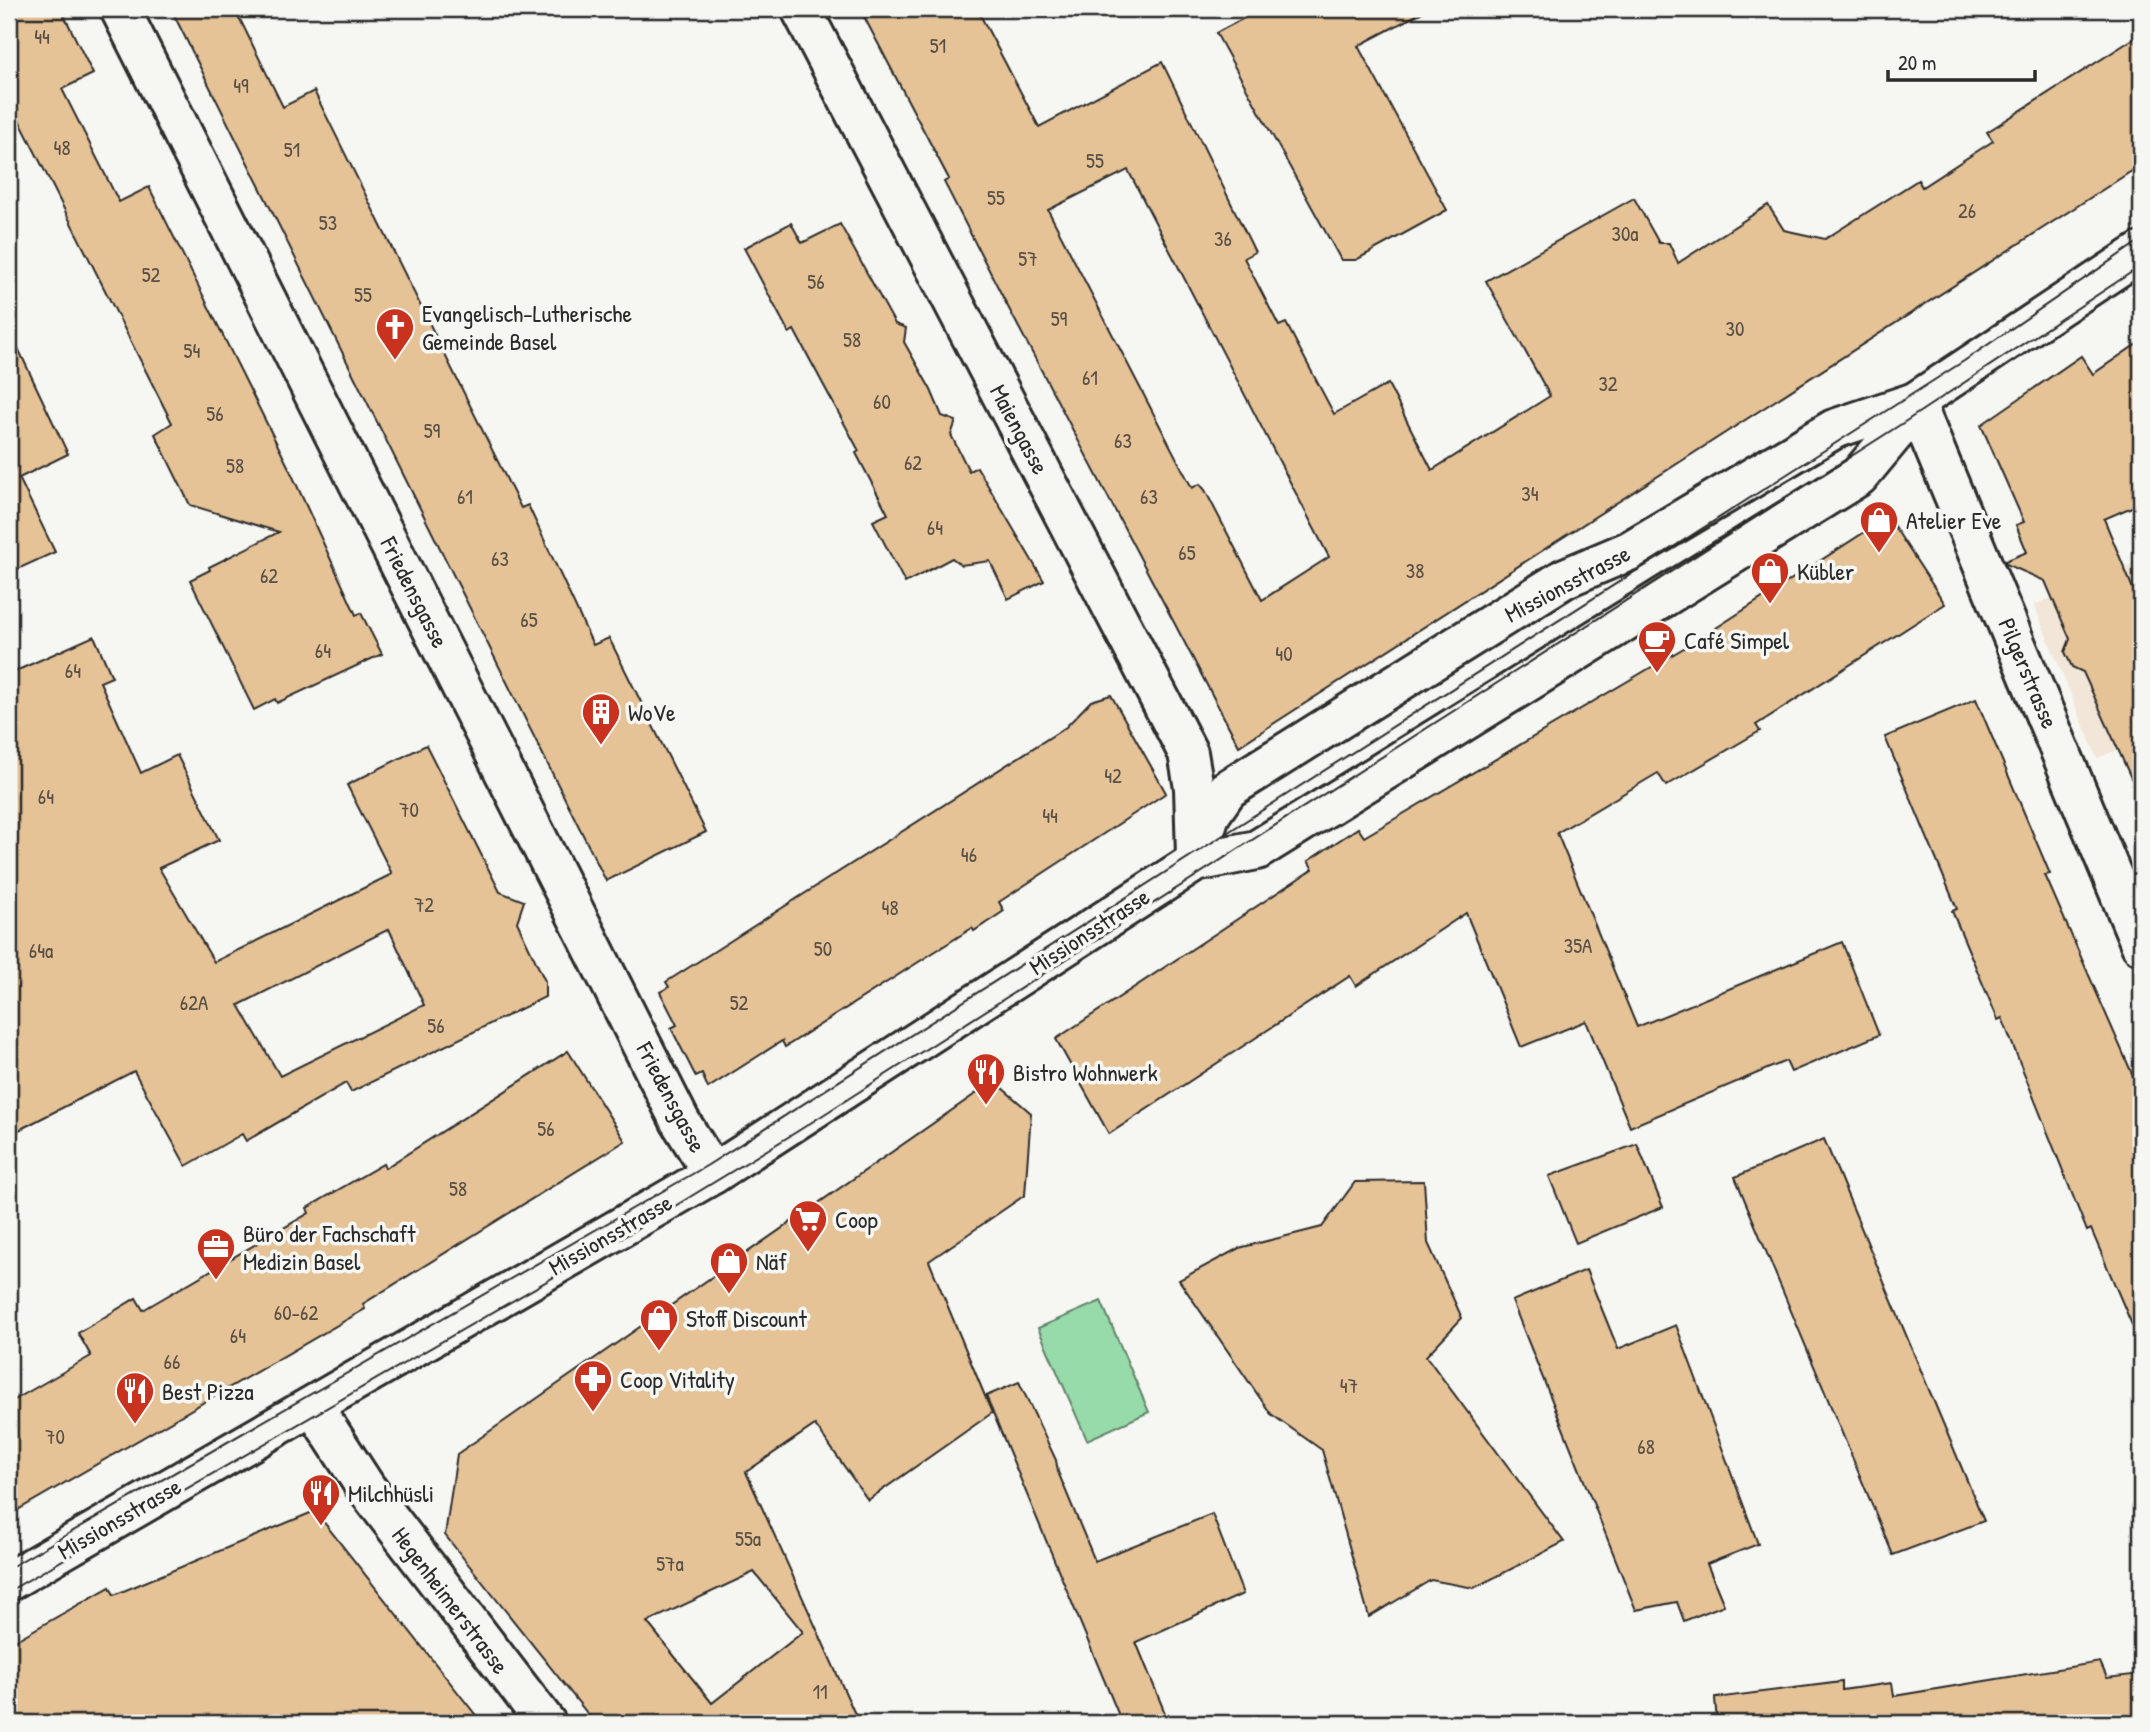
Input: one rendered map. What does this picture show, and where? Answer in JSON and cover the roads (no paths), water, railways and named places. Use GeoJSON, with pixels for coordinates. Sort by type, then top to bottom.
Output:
{"type":"FeatureCollection","features":[{"type":"Feature","properties":{"kind":"main road","name":"Friedensgasse"},"geometry":{"type":"LineString","coordinates":[[120,9],[680,1121],[713,1174]]}},
{"type":"Feature","properties":{"kind":"main road","name":"Maiengasse"},"geometry":{"type":"LineString","coordinates":[[801,9],[1188,753],[1194,788],[1195,862]]}},
{"type":"Feature","properties":{"kind":"main road","name":"Missionsstrasse"},"geometry":{"type":"LineString","coordinates":[[1195,862],[1210,815],[1228,789],[1564,578],[1629,551],[1833,429],[1915,402],[2141,252]]}},
{"type":"Feature","properties":{"kind":"main road","name":"Missionsstrasse"},"geometry":{"type":"LineString","coordinates":[[9,1581],[713,1174],[1195,862],[1258,850],[1859,476],[1903,423],[1915,402]]}},
{"type":"Feature","properties":{"kind":"main road","name":"Pilgerstrasse"},"geometry":{"type":"LineString","coordinates":[[1915,402],[2141,945]]}},
{"type":"Feature","properties":{"kind":"main road","name":"Hegenheimerstrasse"},"geometry":{"type":"LineString","coordinates":[[313,1406],[366,1488],[546,1723]]}},
{"type":"Feature","properties":{"kind":"tram line"},"geometry":{"type":"LineString","coordinates":[[9,1568],[708,1165],[1964,361],[2141,240]]}},
{"type":"Feature","properties":{"kind":"tram line"},"geometry":{"type":"LineString","coordinates":[[9,1591],[639,1228],[798,1131],[1903,423],[2141,266]]}},
{"type":"Feature","properties":{"kind":"place","name":"Evangelisch-Lutherische Gemeinde Basel"},"geometry":{"type":"Point","coordinates":[395,361]}},
{"type":"Feature","properties":{"kind":"place","name":"Atelier Eve"},"geometry":{"type":"Point","coordinates":[1879,554]}},
{"type":"Feature","properties":{"kind":"place","name":"Kübler"},"geometry":{"type":"Point","coordinates":[1770,605]}},
{"type":"Feature","properties":{"kind":"place","name":"Café Simpel"},"geometry":{"type":"Point","coordinates":[1657,674]}},
{"type":"Feature","properties":{"kind":"place","name":"WoVe"},"geometry":{"type":"Point","coordinates":[601,746]}},
{"type":"Feature","properties":{"kind":"place","name":"Bistro Wohnwerk"},"geometry":{"type":"Point","coordinates":[986,1106]}},
{"type":"Feature","properties":{"kind":"place","name":"Coop"},"geometry":{"type":"Point","coordinates":[808,1253]}},
{"type":"Feature","properties":{"kind":"place","name":"Büro der Fachschaft Medizin Basel"},"geometry":{"type":"Point","coordinates":[216,1281]}},
{"type":"Feature","properties":{"kind":"place","name":"Näf"},"geometry":{"type":"Point","coordinates":[729,1295]}},
{"type":"Feature","properties":{"kind":"place","name":"Stoff Discount"},"geometry":{"type":"Point","coordinates":[659,1352]}},
{"type":"Feature","properties":{"kind":"place","name":"Coop Vitality"},"geometry":{"type":"Point","coordinates":[593,1413]}},
{"type":"Feature","properties":{"kind":"place","name":"Best Pizza"},"geometry":{"type":"Point","coordinates":[135,1425]}},
{"type":"Feature","properties":{"kind":"place","name":"Milchhüsli"},"geometry":{"type":"Point","coordinates":[321,1527]}}]}
